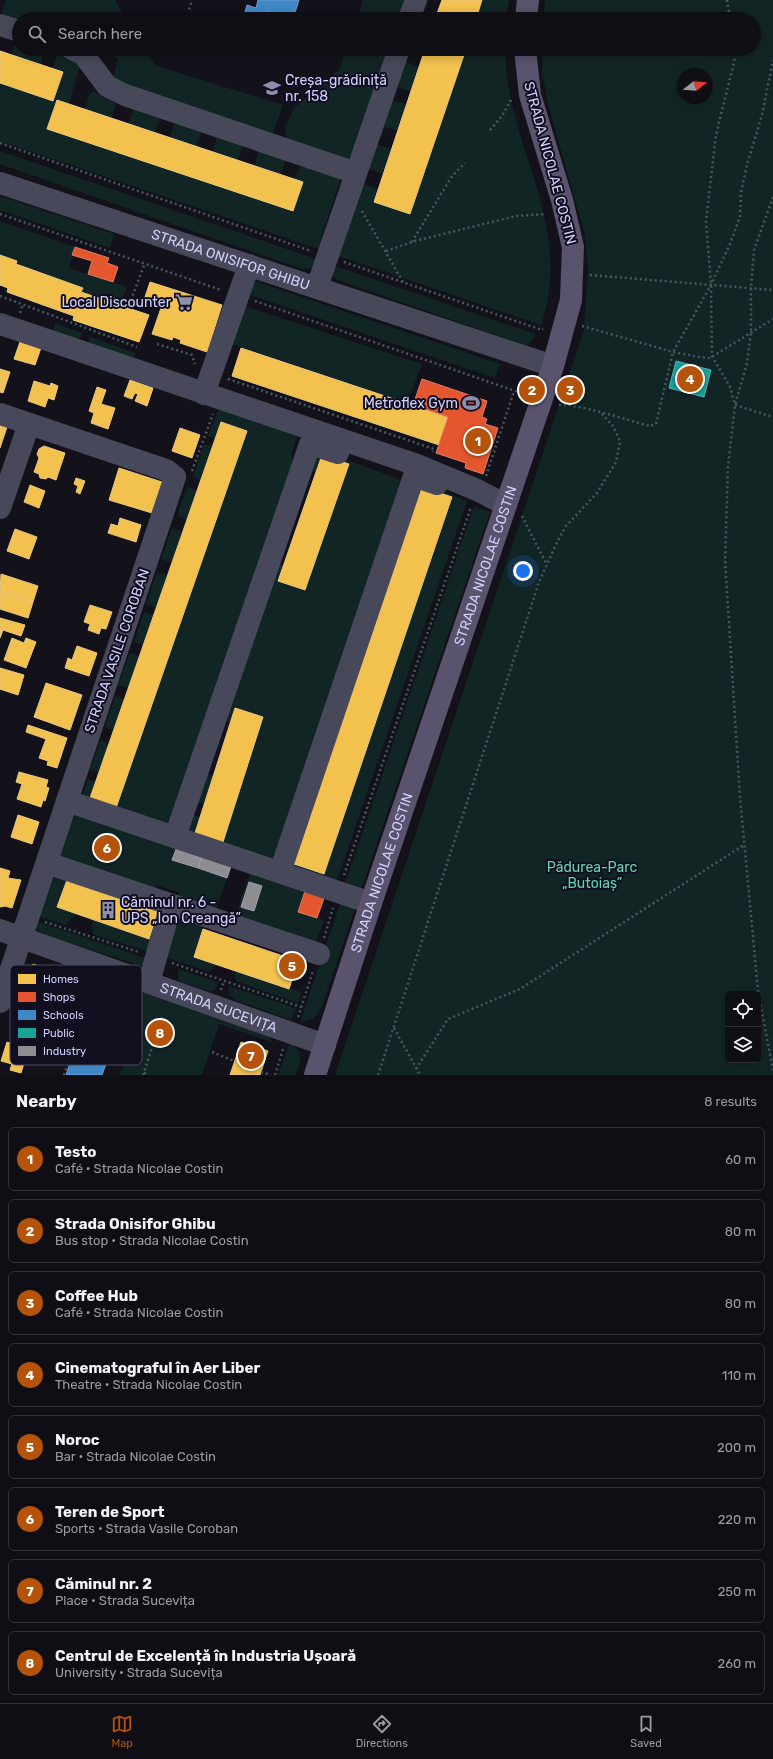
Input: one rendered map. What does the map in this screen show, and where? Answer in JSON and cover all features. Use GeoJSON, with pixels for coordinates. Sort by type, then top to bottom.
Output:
{"type":"FeatureCollection","features":[{"type":"Feature","properties":{"kind":"main road"},"geometry":{"type":"LineString","coordinates":[[527,12],[528,0]]}},
{"type":"Feature","properties":{"kind":"main road","name":"STRADA NICOLAE COSTIN"},"geometry":{"type":"LineString","coordinates":[[315,1075],[371,903],[553,366],[571,300],[573,247],[562,200],[530,95],[526,56]]}},
{"type":"Feature","properties":{"kind":"street"},"geometry":{"type":"LineString","coordinates":[[412,12],[416,0]]}},
{"type":"Feature","properties":{"kind":"street"},"geometry":{"type":"LineString","coordinates":[[0,25],[12,29]]}},
{"type":"Feature","properties":{"kind":"street"},"geometry":{"type":"LineString","coordinates":[[85,56],[108,86],[125,95],[353,182]]}},
{"type":"Feature","properties":{"kind":"street"},"geometry":{"type":"LineString","coordinates":[[317,287],[397,56]]}},
{"type":"Feature","properties":{"kind":"street","name":"STRADA ONISIFOR GHIBU"},"geometry":{"type":"LineString","coordinates":[[0,183],[553,366]]}},
{"type":"Feature","properties":{"kind":"street"},"geometry":{"type":"LineString","coordinates":[[211,396],[246,298],[249,265]]}},
{"type":"Feature","properties":{"kind":"street"},"geometry":{"type":"LineString","coordinates":[[0,324],[211,396],[421,473],[461,492],[477,490],[506,505]]}},
{"type":"Feature","properties":{"kind":"street"},"geometry":{"type":"LineString","coordinates":[[0,414],[166,470],[175,477]]}},
{"type":"Feature","properties":{"kind":"street"},"geometry":{"type":"LineString","coordinates":[[0,508],[29,424]]}},
{"type":"Feature","properties":{"kind":"street"},"geometry":{"type":"LineString","coordinates":[[175,837],[310,444],[421,473]]}},
{"type":"Feature","properties":{"kind":"street"},"geometry":{"type":"LineString","coordinates":[[280,872],[421,473]]}},
{"type":"Feature","properties":{"kind":"street","name":"STRADA VASILE COROBAN"},"geometry":{"type":"LineString","coordinates":[[13,965],[175,477]]}},
{"type":"Feature","properties":{"kind":"street"},"geometry":{"type":"LineString","coordinates":[[67,801],[371,903]]}},
{"type":"Feature","properties":{"kind":"street"},"geometry":{"type":"LineString","coordinates":[[47,863],[319,954]]}},
{"type":"Feature","properties":{"kind":"street"},"geometry":{"type":"LineString","coordinates":[[149,982],[172,905]]}},
{"type":"Feature","properties":{"kind":"street","name":"STRADA SUCEVIȚA"},"geometry":{"type":"LineString","coordinates":[[0,930],[101,965]]}},
{"type":"Feature","properties":{"kind":"street","name":"STRADA VASILE COROBAN"},"geometry":{"type":"LineString","coordinates":[[0,1002],[10,972]]}},
{"type":"Feature","properties":{"kind":"street","name":"STRADA SUCEVIȚA"},"geometry":{"type":"LineString","coordinates":[[142,980],[325,1045]]}},
{"type":"Feature","properties":{"kind":"path"},"geometry":{"type":"LineString","coordinates":[[188,12],[192,0]]}},
{"type":"Feature","properties":{"kind":"path"},"geometry":{"type":"LineString","coordinates":[[727,0],[729,12]]}},
{"type":"Feature","properties":{"kind":"path"},"geometry":{"type":"LineString","coordinates":[[735,405],[730,387],[712,356],[711,285],[706,221],[716,135],[736,56]]}},
{"type":"Feature","properties":{"kind":"path"},"geometry":{"type":"LineString","coordinates":[[554,405],[565,405],[650,426],[656,424],[673,352],[711,285],[730,244],[740,217],[741,192],[747,165],[762,115],[773,60]]}},
{"type":"Feature","properties":{"kind":"path"},"geometry":{"type":"LineString","coordinates":[[511,91],[514,105]]}},
{"type":"Feature","properties":{"kind":"path"},"geometry":{"type":"LineString","coordinates":[[490,130],[502,116],[512,98]]}},
{"type":"Feature","properties":{"kind":"path"},"geometry":{"type":"LineString","coordinates":[[0,143],[542,330],[544,324]]}},
{"type":"Feature","properties":{"kind":"path"},"geometry":{"type":"LineString","coordinates":[[412,242],[452,176],[465,163]]}},
{"type":"Feature","properties":{"kind":"path"},"geometry":{"type":"LineString","coordinates":[[353,182],[386,251],[403,282]]}},
{"type":"Feature","properties":{"kind":"path"},"geometry":{"type":"LineString","coordinates":[[773,197],[754,250],[751,288],[751,332],[747,363],[735,405],[728,473],[725,560],[735,730],[744,845],[758,991],[773,1070]]}},
{"type":"Feature","properties":{"kind":"path"},"geometry":{"type":"LineString","coordinates":[[386,251],[412,242],[516,216],[547,215],[545,208]]}},
{"type":"Feature","properties":{"kind":"path"},"geometry":{"type":"LineString","coordinates":[[0,214],[524,394]]}},
{"type":"Feature","properties":{"kind":"path"},"geometry":{"type":"LineString","coordinates":[[129,305],[145,263]]}},
{"type":"Feature","properties":{"kind":"path"},"geometry":{"type":"LineString","coordinates":[[586,276],[773,290]]}},
{"type":"Feature","properties":{"kind":"path"},"geometry":{"type":"LineString","coordinates":[[0,296],[137,347]]}},
{"type":"Feature","properties":{"kind":"path"},"geometry":{"type":"LineString","coordinates":[[566,321],[673,352],[704,358],[712,356],[773,319]]}},
{"type":"Feature","properties":{"kind":"path"},"geometry":{"type":"LineString","coordinates":[[157,344],[192,355],[211,396],[191,471],[175,477]]}},
{"type":"Feature","properties":{"kind":"path"},"geometry":{"type":"LineString","coordinates":[[226,378],[434,449],[421,473]]}},
{"type":"Feature","properties":{"kind":"path"},"geometry":{"type":"LineString","coordinates":[[275,1075],[319,954],[338,891],[477,490],[485,478],[514,391]]}},
{"type":"Feature","properties":{"kind":"path"},"geometry":{"type":"LineString","coordinates":[[735,405],[773,417]]}},
{"type":"Feature","properties":{"kind":"path"},"geometry":{"type":"LineString","coordinates":[[378,1075],[539,582],[566,526],[597,494],[616,462],[620,441],[613,426],[601,413]]}},
{"type":"Feature","properties":{"kind":"path"},"geometry":{"type":"LineString","coordinates":[[506,505],[519,512],[531,531],[547,565]]}},
{"type":"Feature","properties":{"kind":"path"},"geometry":{"type":"LineString","coordinates":[[416,1069],[448,1019],[520,989],[744,845]]}},
{"type":"Feature","properties":{"kind":"path"},"geometry":{"type":"LineString","coordinates":[[149,1075],[144,1074],[162,1017]]}},
{"type":"Feature","properties":{"kind":"path"},"geometry":{"type":"LineString","coordinates":[[394,1027],[420,1075]]}},
{"type":"Feature","properties":{"kind":"path"},"geometry":{"type":"LineString","coordinates":[[212,1052],[234,1061]]}},
{"type":"Feature","properties":{"kind":"path"},"geometry":{"type":"LineString","coordinates":[[64,1075],[67,1065]]}},
{"type":"Feature","properties":{"kind":"path"},"geometry":{"type":"LineString","coordinates":[[261,1072],[271,1075]]}},
{"type":"Feature","properties":{"kind":"green space"},"geometry":{"type":"Polygon","coordinates":[[[6,0],[115,0],[122,12],[12,12],[12,23],[0,18],[6,0]]]}},
{"type":"Feature","properties":{"kind":"green space"},"geometry":{"type":"Polygon","coordinates":[[[363,0],[407,0],[403,12],[359,12],[363,0]]]}},
{"type":"Feature","properties":{"kind":"green space"},"geometry":{"type":"Polygon","coordinates":[[[482,0],[509,0],[507,12],[478,12],[482,0]]]}},
{"type":"Feature","properties":{"kind":"green space","name":"Pădurea-Parc „Butoiaș”"},"geometry":{"type":"Polygon","coordinates":[[[545,0],[773,0],[773,1075],[335,1075],[584,330],[588,268],[585,235],[549,108],[542,72],[543,56],[761,56],[761,12],[544,12],[545,0]]]}},
{"type":"Feature","properties":{"kind":"green space"},"geometry":{"type":"Polygon","coordinates":[[[14,56],[42,56],[41,65],[14,56]]]}},
{"type":"Feature","properties":{"kind":"green space"},"geometry":{"type":"Polygon","coordinates":[[[57,56],[71,56],[81,62],[69,104],[57,100],[47,130],[293,211],[303,182],[293,179],[304,162],[335,173],[340,181],[321,238],[324,245],[322,250],[0,141],[0,83],[53,101],[63,73],[52,69],[57,56]]]}},
{"type":"Feature","properties":{"kind":"green space"},"geometry":{"type":"Polygon","coordinates":[[[112,56],[149,56],[157,66],[283,105],[274,130],[270,134],[144,96],[113,78],[118,58],[112,56]]]}},
{"type":"Feature","properties":{"kind":"green space"},"geometry":{"type":"Polygon","coordinates":[[[344,56],[392,56],[353,164],[287,139],[285,128],[294,108],[339,70],[344,56]]]}},
{"type":"Feature","properties":{"kind":"green space"},"geometry":{"type":"Polygon","coordinates":[[[464,56],[506,56],[508,85],[516,119],[545,219],[550,253],[549,288],[541,325],[339,256],[362,184],[379,189],[374,202],[410,214],[464,56]]]}},
{"type":"Feature","properties":{"kind":"green space"},"geometry":{"type":"Polygon","coordinates":[[[403,61],[419,67],[411,92],[395,86],[403,61]]]}},
{"type":"Feature","properties":{"kind":"green space"},"geometry":{"type":"Polygon","coordinates":[[[94,92],[114,99],[116,105],[111,118],[85,109],[89,95],[94,92]]]}},
{"type":"Feature","properties":{"kind":"green space"},"geometry":{"type":"Polygon","coordinates":[[[391,100],[407,105],[398,131],[382,126],[391,100]]]}},
{"type":"Feature","properties":{"kind":"green space"},"geometry":{"type":"Polygon","coordinates":[[[133,109],[158,113],[160,119],[155,132],[129,124],[133,109]]]}},
{"type":"Feature","properties":{"kind":"green space"},"geometry":{"type":"Polygon","coordinates":[[[174,123],[199,127],[201,133],[196,146],[170,138],[174,123]]]}},
{"type":"Feature","properties":{"kind":"green space"},"geometry":{"type":"Polygon","coordinates":[[[217,137],[242,141],[243,147],[238,160],[212,152],[217,137]]]}},
{"type":"Feature","properties":{"kind":"green space"},"geometry":{"type":"Polygon","coordinates":[[[376,144],[392,149],[383,174],[368,169],[376,144]]]}},
{"type":"Feature","properties":{"kind":"green space"},"geometry":{"type":"Polygon","coordinates":[[[0,151],[319,260],[313,268],[302,269],[0,164],[0,151]]]}},
{"type":"Feature","properties":{"kind":"green space"},"geometry":{"type":"Polygon","coordinates":[[[258,151],[284,155],[285,161],[281,175],[255,166],[258,151]]]}},
{"type":"Feature","properties":{"kind":"green space"},"geometry":{"type":"Polygon","coordinates":[[[0,196],[114,234],[110,248],[0,210],[0,196]]]}},
{"type":"Feature","properties":{"kind":"green space"},"geometry":{"type":"Polygon","coordinates":[[[0,221],[75,247],[69,268],[127,287],[120,305],[81,292],[82,287],[16,264],[0,255],[0,221]]]}},
{"type":"Feature","properties":{"kind":"green space"},"geometry":{"type":"Polygon","coordinates":[[[332,265],[535,334],[527,346],[335,279],[331,274],[332,265]]]}},
{"type":"Feature","properties":{"kind":"green space"},"geometry":{"type":"Polygon","coordinates":[[[252,280],[500,364],[495,378],[247,294],[252,280]]]}},
{"type":"Feature","properties":{"kind":"green space"},"geometry":{"type":"Polygon","coordinates":[[[244,306],[422,364],[407,403],[232,344],[244,306]]]}},
{"type":"Feature","properties":{"kind":"green space"},"geometry":{"type":"Polygon","coordinates":[[[55,323],[82,333],[77,342],[54,333],[55,323]]]}},
{"type":"Feature","properties":{"kind":"green space"},"geometry":{"type":"Polygon","coordinates":[[[90,337],[136,353],[132,364],[86,349],[90,337]]]}},
{"type":"Feature","properties":{"kind":"green space"},"geometry":{"type":"Polygon","coordinates":[[[220,406],[297,435],[291,455],[296,470],[170,826],[81,799],[88,779],[96,782],[116,807],[247,431],[221,422],[215,438],[208,436],[220,406]]]}},
{"type":"Feature","properties":{"kind":"green space"},"geometry":{"type":"Polygon","coordinates":[[[204,444],[212,446],[200,480],[193,477],[204,444]]]}},
{"type":"Feature","properties":{"kind":"green space"},"geometry":{"type":"Polygon","coordinates":[[[320,450],[401,480],[278,859],[260,860],[184,828],[189,813],[200,817],[263,717],[235,708],[230,723],[220,719],[274,562],[284,565],[279,581],[305,590],[349,465],[316,473],[304,469],[320,450]]]}},
{"type":"Feature","properties":{"kind":"green space"},"geometry":{"type":"Polygon","coordinates":[[[421,483],[467,501],[335,886],[291,865],[294,864],[324,874],[452,498],[415,508],[411,504],[421,483]]]}},
{"type":"Feature","properties":{"kind":"green space"},"geometry":{"type":"Polygon","coordinates":[[[187,487],[197,490],[187,520],[177,516],[187,487]]]}},
{"type":"Feature","properties":{"kind":"green space"},"geometry":{"type":"Polygon","coordinates":[[[474,506],[490,512],[363,884],[360,889],[343,890],[474,506]]]}},
{"type":"Feature","properties":{"kind":"green space"},"geometry":{"type":"Polygon","coordinates":[[[172,528],[182,532],[172,563],[161,559],[172,528]]]}},
{"type":"Feature","properties":{"kind":"green space"},"geometry":{"type":"Polygon","coordinates":[[[157,572],[167,576],[156,608],[146,604],[157,572]]]}},
{"type":"Feature","properties":{"kind":"green space"},"geometry":{"type":"Polygon","coordinates":[[[144,612],[154,615],[143,645],[134,642],[144,612]]]}},
{"type":"Feature","properties":{"kind":"green space"},"geometry":{"type":"Polygon","coordinates":[[[130,653],[139,656],[128,688],[118,685],[130,653]]]}},
{"type":"Feature","properties":{"kind":"green space"},"geometry":{"type":"Polygon","coordinates":[[[115,696],[124,700],[114,730],[105,727],[115,696]]]}},
{"type":"Feature","properties":{"kind":"green space"},"geometry":{"type":"Polygon","coordinates":[[[100,740],[109,744],[99,773],[90,770],[100,740]]]}},
{"type":"Feature","properties":{"kind":"green space"},"geometry":{"type":"Polygon","coordinates":[[[202,772],[213,776],[204,804],[193,801],[202,772]]]}},
{"type":"Feature","properties":{"kind":"green space"},"geometry":{"type":"Polygon","coordinates":[[[74,814],[178,844],[173,860],[227,878],[216,910],[235,917],[251,870],[305,891],[298,911],[324,920],[314,948],[179,900],[178,892],[157,885],[153,897],[57,856],[74,814]]]}},
{"type":"Feature","properties":{"kind":"green space"},"geometry":{"type":"Polygon","coordinates":[[[50,874],[67,880],[57,907],[76,913],[66,925],[34,915],[50,874]]]}},
{"type":"Feature","properties":{"kind":"green space"},"geometry":{"type":"Polygon","coordinates":[[[341,901],[354,908],[354,911],[321,1009],[313,1019],[300,1022],[341,901]]]}},
{"type":"Feature","properties":{"kind":"green space"},"geometry":{"type":"Polygon","coordinates":[[[158,912],[153,953],[93,934],[92,919],[149,939],[158,912]]]}},
{"type":"Feature","properties":{"kind":"green space"},"geometry":{"type":"Polygon","coordinates":[[[176,912],[205,922],[194,957],[217,965],[209,972],[162,956],[176,912]]]}},
{"type":"Feature","properties":{"kind":"green space"},"geometry":{"type":"Polygon","coordinates":[[[36,921],[151,960],[148,968],[45,935],[37,929],[36,921]]]}},
{"type":"Feature","properties":{"kind":"green space"},"geometry":{"type":"Polygon","coordinates":[[[178,969],[218,982],[216,989],[211,992],[182,982],[178,979],[178,969]]]}},
{"type":"Feature","properties":{"kind":"green space"},"geometry":{"type":"Polygon","coordinates":[[[235,971],[301,992],[298,1003],[236,981],[235,971]]]}},
{"type":"Feature","properties":{"kind":"green space"},"geometry":{"type":"Polygon","coordinates":[[[228,986],[296,1008],[291,1020],[235,1000],[230,995],[228,986]]]}},
{"type":"Feature","properties":{"kind":"green space"},"geometry":{"type":"Polygon","coordinates":[[[142,987],[267,1028],[272,1042],[219,1024],[202,1075],[120,1075],[123,1065],[142,1065],[142,987]]]}},
{"type":"Feature","properties":{"kind":"green space"},"geometry":{"type":"Polygon","coordinates":[[[290,1042],[298,1050],[300,1057],[296,1075],[278,1075],[290,1042]]]}},
{"type":"Feature","properties":{"kind":"building: Homes"},"geometry":{"type":"Polygon","coordinates":[[[442,0],[482,0],[478,12],[438,12],[442,0]]]}},
{"type":"Feature","properties":{"kind":"building: Homes"},"geometry":{"type":"Polygon","coordinates":[[[0,51],[63,72],[53,101],[0,83],[0,51]]]}},
{"type":"Feature","properties":{"kind":"building: Homes"},"geometry":{"type":"Polygon","coordinates":[[[423,56],[464,56],[410,214],[374,202],[423,56]]]}},
{"type":"Feature","properties":{"kind":"building: Homes"},"geometry":{"type":"Polygon","coordinates":[[[57,100],[303,182],[293,211],[47,129],[57,100]]]}},
{"type":"Feature","properties":{"kind":"building: Homes"},"geometry":{"type":"Polygon","coordinates":[[[0,255],[17,261],[16,264],[83,288],[81,292],[149,315],[139,342],[73,320],[74,316],[7,292],[8,288],[0,285],[0,255]]]}},
{"type":"Feature","properties":{"kind":"building: Homes"},"geometry":{"type":"Polygon","coordinates":[[[150,282],[222,305],[207,352],[180,343],[181,340],[173,337],[172,340],[152,334],[162,305],[144,300],[150,282]]]}},
{"type":"Feature","properties":{"kind":"building: Homes"},"geometry":{"type":"Polygon","coordinates":[[[21,339],[42,345],[35,365],[14,359],[21,339]]]}},
{"type":"Feature","properties":{"kind":"building: Homes"},"geometry":{"type":"Polygon","coordinates":[[[241,348],[448,417],[439,445],[232,376],[241,348]]]}},
{"type":"Feature","properties":{"kind":"building: Homes"},"geometry":{"type":"Polygon","coordinates":[[[0,369],[10,372],[3,393],[0,392],[0,369]]]}},
{"type":"Feature","properties":{"kind":"building: Homes"},"geometry":{"type":"Polygon","coordinates":[[[130,380],[153,388],[147,406],[135,401],[138,394],[135,393],[132,399],[124,396],[130,380]]]}},
{"type":"Feature","properties":{"kind":"building: Homes"},"geometry":{"type":"Polygon","coordinates":[[[34,381],[50,386],[51,383],[58,386],[54,400],[48,398],[45,407],[28,401],[34,381]]]}},
{"type":"Feature","properties":{"kind":"building: Homes"},"geometry":{"type":"Polygon","coordinates":[[[97,387],[106,390],[101,404],[115,408],[108,429],[91,423],[94,413],[89,411],[97,387]]]}},
{"type":"Feature","properties":{"kind":"building: Homes"},"geometry":{"type":"Polygon","coordinates":[[[221,422],[247,431],[116,808],[90,798],[221,422]]]}},
{"type":"Feature","properties":{"kind":"building: Homes"},"geometry":{"type":"Polygon","coordinates":[[[0,425],[7,427],[0,448],[0,425]]]}},
{"type":"Feature","properties":{"kind":"building: Homes"},"geometry":{"type":"Polygon","coordinates":[[[180,428],[200,435],[192,458],[172,451],[180,428]]]}},
{"type":"Feature","properties":{"kind":"building: Homes"},"geometry":{"type":"Polygon","coordinates":[[[44,446],[65,453],[56,480],[48,477],[46,479],[40,478],[39,474],[34,472],[39,458],[37,454],[39,449],[44,446]]]}},
{"type":"Feature","properties":{"kind":"building: Homes"},"geometry":{"type":"Polygon","coordinates":[[[322,455],[349,464],[305,590],[278,581],[322,455]]]}},
{"type":"Feature","properties":{"kind":"building: Homes"},"geometry":{"type":"Polygon","coordinates":[[[119,468],[162,482],[152,513],[109,500],[119,468]]]}},
{"type":"Feature","properties":{"kind":"building: Homes"},"geometry":{"type":"Polygon","coordinates":[[[76,478],[85,481],[80,494],[76,492],[78,486],[74,484],[76,478]]]}},
{"type":"Feature","properties":{"kind":"building: Homes"},"geometry":{"type":"Polygon","coordinates":[[[30,485],[45,491],[39,508],[24,502],[30,485]]]}},
{"type":"Feature","properties":{"kind":"building: Homes"},"geometry":{"type":"Polygon","coordinates":[[[422,487],[452,497],[324,874],[294,864],[422,487]]]}},
{"type":"Feature","properties":{"kind":"building: Homes"},"geometry":{"type":"Polygon","coordinates":[[[120,518],[141,525],[136,542],[108,533],[111,524],[118,526],[120,518]]]}},
{"type":"Feature","properties":{"kind":"building: Homes"},"geometry":{"type":"Polygon","coordinates":[[[15,529],[37,537],[29,559],[7,551],[15,529]]]}},
{"type":"Feature","properties":{"kind":"building: Homes"},"geometry":{"type":"Polygon","coordinates":[[[1,574],[38,586],[33,602],[0,591],[1,574]]]}},
{"type":"Feature","properties":{"kind":"building: Homes"},"geometry":{"type":"Polygon","coordinates":[[[0,591],[33,602],[28,618],[0,609],[0,591]]]}},
{"type":"Feature","properties":{"kind":"building: Homes"},"geometry":{"type":"Polygon","coordinates":[[[90,605],[112,612],[106,629],[101,628],[99,634],[88,630],[90,624],[84,622],[90,605]]]}},
{"type":"Feature","properties":{"kind":"building: Homes"},"geometry":{"type":"Polygon","coordinates":[[[0,618],[25,625],[21,636],[3,630],[0,638],[0,618]]]}},
{"type":"Feature","properties":{"kind":"building: Homes"},"geometry":{"type":"Polygon","coordinates":[[[12,638],[24,643],[26,638],[36,642],[26,668],[4,660],[12,638]]]}},
{"type":"Feature","properties":{"kind":"building: Homes"},"geometry":{"type":"Polygon","coordinates":[[[77,646],[97,653],[89,676],[65,668],[68,658],[72,660],[77,646]]]}},
{"type":"Feature","properties":{"kind":"building: Homes"},"geometry":{"type":"Polygon","coordinates":[[[0,668],[24,675],[18,695],[0,689],[0,668]]]}},
{"type":"Feature","properties":{"kind":"building: Homes"},"geometry":{"type":"Polygon","coordinates":[[[46,683],[82,695],[70,730],[34,717],[46,683]]]}},
{"type":"Feature","properties":{"kind":"building: Homes"},"geometry":{"type":"Polygon","coordinates":[[[235,708],[263,717],[223,842],[195,833],[235,708]]]}},
{"type":"Feature","properties":{"kind":"building: Homes"},"geometry":{"type":"Polygon","coordinates":[[[28,725],[67,738],[57,768],[47,765],[48,761],[39,758],[46,739],[26,732],[28,725]]]}},
{"type":"Feature","properties":{"kind":"building: Homes"},"geometry":{"type":"Polygon","coordinates":[[[19,772],[48,780],[46,787],[49,788],[45,801],[43,800],[41,807],[17,799],[22,784],[16,782],[19,772]]]}},
{"type":"Feature","properties":{"kind":"building: Homes"},"geometry":{"type":"Polygon","coordinates":[[[18,815],[39,822],[32,844],[11,837],[18,815]]]}},
{"type":"Feature","properties":{"kind":"building: Homes"},"geometry":{"type":"Polygon","coordinates":[[[0,868],[10,871],[8,878],[21,880],[12,908],[5,906],[0,907],[0,868]]]}},
{"type":"Feature","properties":{"kind":"building: Homes","name":"Căminul nr. 6 - UPS „Ion Creangă”"},"geometry":{"type":"Polygon","coordinates":[[[67,880],[158,912],[149,939],[57,907],[67,880]]]}},
{"type":"Feature","properties":{"kind":"building: Homes"},"geometry":{"type":"Polygon","coordinates":[[[203,929],[298,961],[289,989],[194,957],[203,929]]]}},
{"type":"Feature","properties":{"kind":"building: Homes"},"geometry":{"type":"Polygon","coordinates":[[[7,1042],[10,1043],[10,1063],[1,1061],[7,1042]]]}},
{"type":"Feature","properties":{"kind":"building: Homes"},"geometry":{"type":"Polygon","coordinates":[[[241,1042],[268,1051],[260,1075],[230,1075],[241,1042]]]}},
{"type":"Feature","properties":{"kind":"building: Homes"},"geometry":{"type":"Polygon","coordinates":[[[12,1065],[23,1065],[21,1073],[10,1070],[12,1065]]]}},
{"type":"Feature","properties":{"kind":"building: Shops"},"geometry":{"type":"Polygon","coordinates":[[[75,247],[109,258],[107,263],[118,267],[113,282],[88,274],[92,261],[72,255],[75,247]]]}},
{"type":"Feature","properties":{"kind":"building: Shops"},"geometry":{"type":"Polygon","coordinates":[[[422,379],[487,401],[482,417],[487,419],[485,424],[498,428],[483,474],[465,468],[466,463],[436,453],[448,417],[413,405],[422,379]]]}},
{"type":"Feature","properties":{"kind":"building: Shops"},"geometry":{"type":"Polygon","coordinates":[[[305,891],[324,898],[317,918],[298,912],[305,891]]]}},
{"type":"Feature","properties":{"kind":"building: Schools"},"geometry":{"type":"Polygon","coordinates":[[[258,0],[299,0],[295,12],[245,12],[247,5],[256,8],[258,0]]]}},
{"type":"Feature","properties":{"kind":"building: Schools"},"geometry":{"type":"Polygon","coordinates":[[[69,1065],[106,1065],[102,1075],[66,1075],[69,1065]]]}},
{"type":"Feature","properties":{"kind":"building: Public"},"geometry":{"type":"Polygon","coordinates":[[[676,361],[711,370],[704,397],[669,388],[676,361]]]}},
{"type":"Feature","properties":{"kind":"building: Industry"},"geometry":{"type":"Polygon","coordinates":[[[178,844],[203,853],[198,868],[172,860],[178,844]]]}},
{"type":"Feature","properties":{"kind":"building: Industry"},"geometry":{"type":"Polygon","coordinates":[[[203,853],[232,863],[227,878],[198,868],[203,853]]]}},
{"type":"Feature","properties":{"kind":"building: Industry"},"geometry":{"type":"Polygon","coordinates":[[[249,882],[262,886],[254,911],[241,907],[249,882]]]}},
{"type":"Feature","properties":{"kind":"place","name":"Creșa-grădiniță nr. 158"},"geometry":{"type":"Point","coordinates":[272,88]}},
{"type":"Feature","properties":{"kind":"place","name":"Local Discounter"},"geometry":{"type":"Point","coordinates":[184,302]}},
{"type":"Feature","properties":{"kind":"place","name":"Cinematograful în Aer Liber"},"geometry":{"type":"Point","coordinates":[690,379]}},
{"type":"Feature","properties":{"kind":"place","name":"Strada Onisifor Ghibu"},"geometry":{"type":"Point","coordinates":[532,390]}},
{"type":"Feature","properties":{"kind":"place","name":"Coffee Hub"},"geometry":{"type":"Point","coordinates":[570,390]}},
{"type":"Feature","properties":{"kind":"place","name":"Metroflex Gym"},"geometry":{"type":"Point","coordinates":[471,403]}},
{"type":"Feature","properties":{"kind":"place","name":"Testo"},"geometry":{"type":"Point","coordinates":[478,441]}},
{"type":"Feature","properties":{"kind":"place","name":"Teren de Sport"},"geometry":{"type":"Point","coordinates":[107,848]}},
{"type":"Feature","properties":{"kind":"place","name":"Căminul nr. 6 - UPS „Ion Creangă”"},"geometry":{"type":"Point","coordinates":[108,910]}},
{"type":"Feature","properties":{"kind":"place","name":"Noroc"},"geometry":{"type":"Point","coordinates":[292,966]}},
{"type":"Feature","properties":{"kind":"place","name":"Centrul de Excelență în Industria Ușoară"},"geometry":{"type":"Point","coordinates":[160,1033]}},
{"type":"Feature","properties":{"kind":"place","name":"Căminul nr. 2"},"geometry":{"type":"Point","coordinates":[251,1056]}}]}
